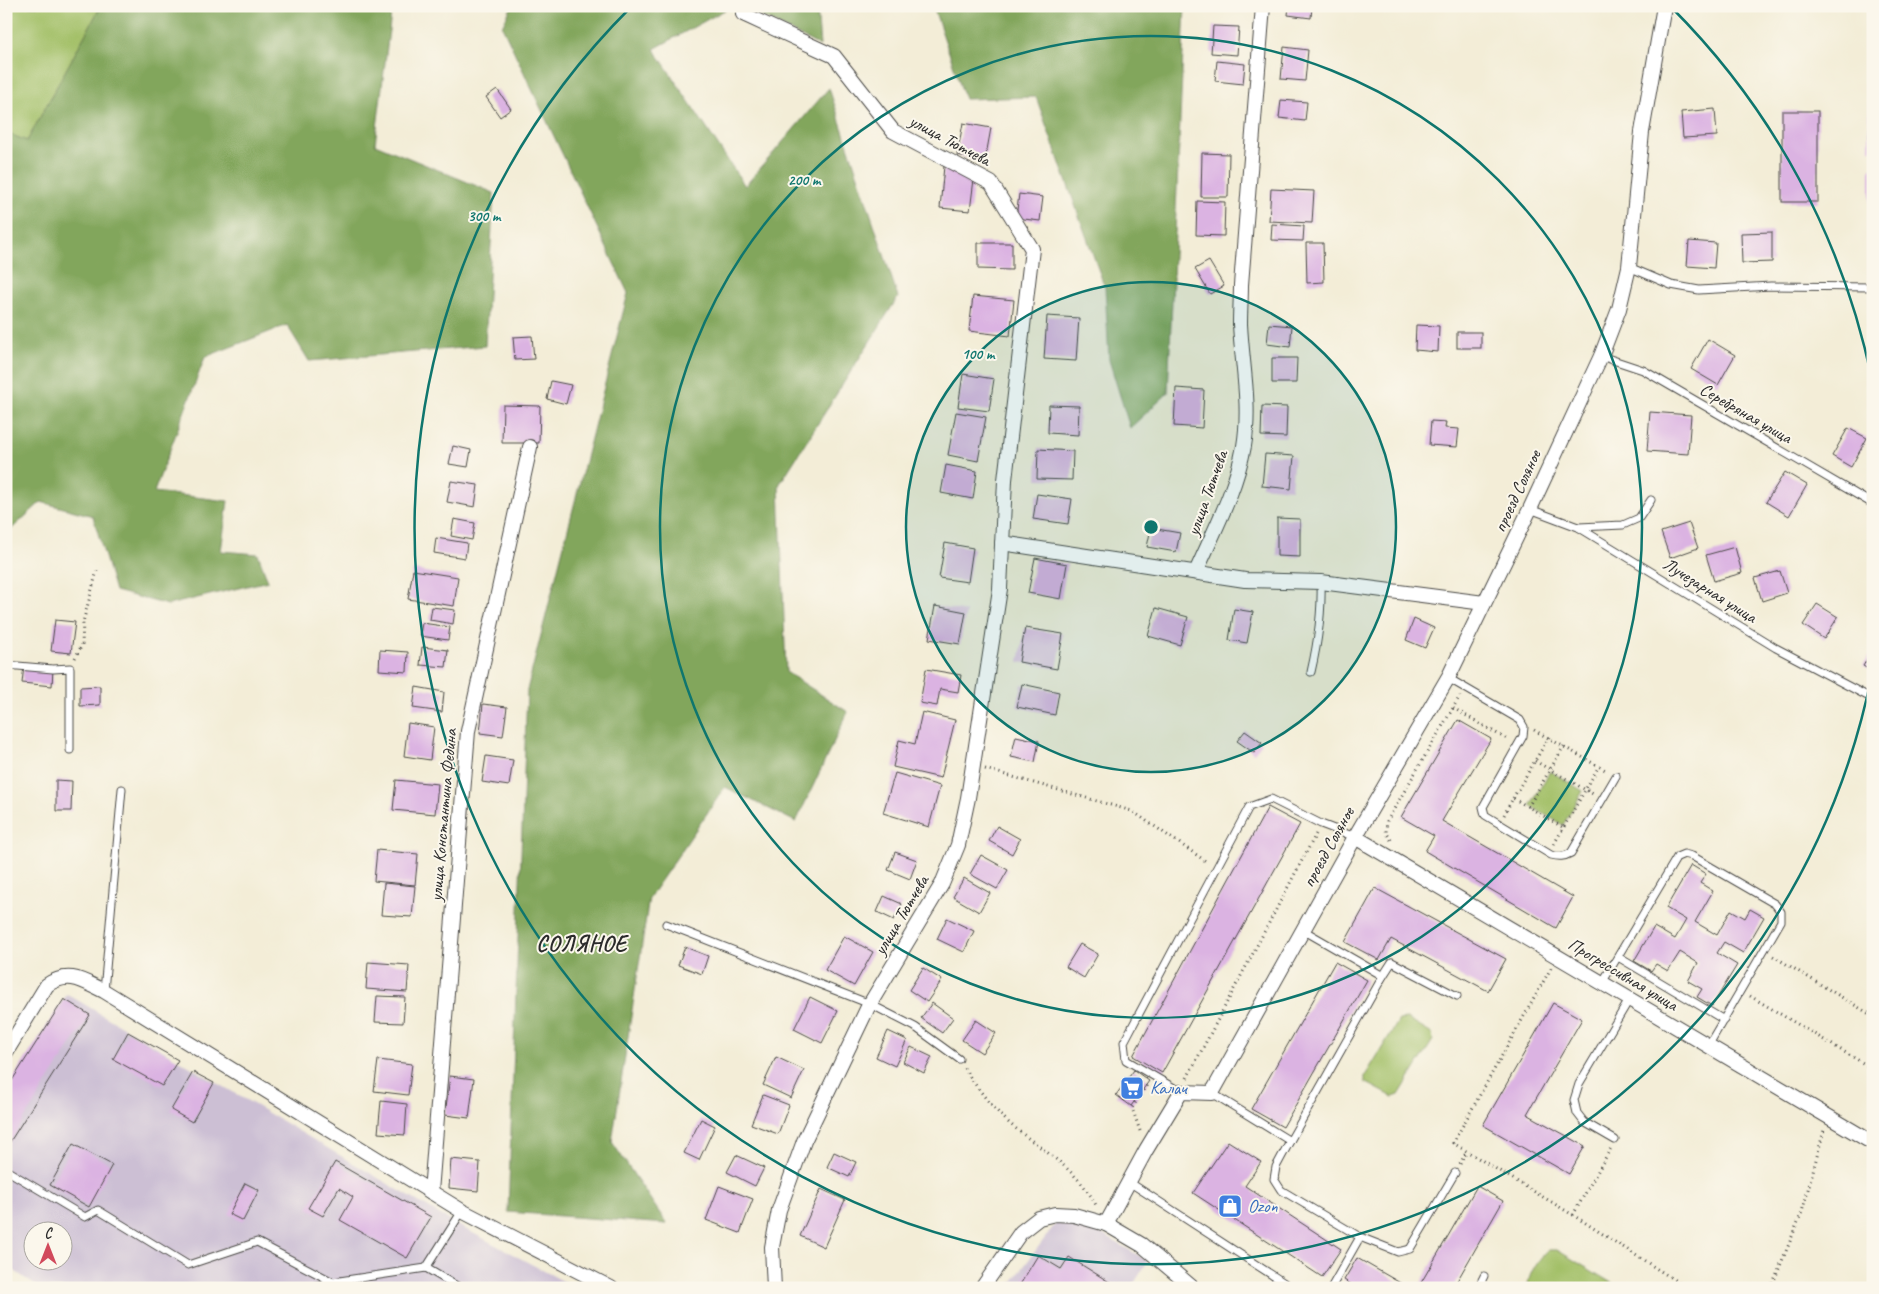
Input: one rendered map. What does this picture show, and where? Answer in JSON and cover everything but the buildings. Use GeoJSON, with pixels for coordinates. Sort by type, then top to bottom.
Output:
{"type":"FeatureCollection","features":[{"type":"Feature","properties":{"kind":"street","name":"улица Тютчева"},"geometry":{"type":"LineString","coordinates":[[1196,572],[1232,489],[1244,446],[1246,384],[1240,324],[1241,285],[1263,6]]}},
{"type":"Feature","properties":{"kind":"street","name":"проезд Соляное"},"geometry":{"type":"LineString","coordinates":[[1212,1093],[1355,837],[1448,678],[1530,509],[1601,356],[1619,310],[1629,267],[1642,132],[1664,6]]}},
{"type":"Feature","properties":{"kind":"street","name":"улица Тютчева"},"geometry":{"type":"LineString","coordinates":[[744,14],[834,56],[893,131],[991,183],[1032,249],[1005,480],[998,598],[973,766],[958,845],[942,884],[870,1004],[804,1141],[779,1210],[772,1247],[774,1288]]}},
{"type":"Feature","properties":{"kind":"street","name":"улица Константина Федина"},"geometry":{"type":"LineString","coordinates":[[430,1192],[468,731],[530,447]]}},
{"type":"Feature","properties":{"kind":"street"},"geometry":{"type":"LineString","coordinates":[[1002,543],[1245,580],[1321,582],[1484,603]]}},
{"type":"Feature","properties":{"kind":"street","name":"Прогрессивная улица"},"geometry":{"type":"LineString","coordinates":[[1355,837],[1873,1143]]}},
{"type":"Feature","properties":{"kind":"street"},"geometry":{"type":"LineString","coordinates":[[6,1052],[47,985],[56,979],[68,977],[79,979],[104,991],[430,1192],[611,1288]]}},
{"type":"Feature","properties":{"kind":"street"},"geometry":{"type":"LineString","coordinates":[[1106,1224],[1146,1150],[1181,1092],[1212,1093]]}},
{"type":"Feature","properties":{"kind":"street"},"geometry":{"type":"LineString","coordinates":[[982,1288],[1021,1232],[1039,1218],[1055,1214],[1074,1216],[1106,1224],[1142,1245],[1193,1288]]}},
{"type":"Feature","properties":{"kind":"lane"},"geometry":{"type":"LineString","coordinates":[[1629,267],[1671,286],[1699,290],[1771,286],[1873,287]]}},
{"type":"Feature","properties":{"kind":"lane","name":"Серебряная улица"},"geometry":{"type":"LineString","coordinates":[[1601,356],[1643,370],[1873,504]]}},
{"type":"Feature","properties":{"kind":"lane"},"geometry":{"type":"LineString","coordinates":[[1578,527],[1623,525],[1639,518],[1651,500]]}},
{"type":"Feature","properties":{"kind":"lane","name":"Лучезарная улица"},"geometry":{"type":"LineString","coordinates":[[1530,509],[1578,527],[1776,648],[1873,699]]}},
{"type":"Feature","properties":{"kind":"lane"},"geometry":{"type":"LineString","coordinates":[[1311,672],[1319,636],[1322,609],[1321,582]]}},
{"type":"Feature","properties":{"kind":"lane"},"geometry":{"type":"LineString","coordinates":[[6,666],[70,668],[70,750]]}},
{"type":"Feature","properties":{"kind":"lane"},"geometry":{"type":"LineString","coordinates":[[1448,678],[1520,720],[1524,727],[1523,736],[1483,807],[1485,815],[1498,824],[1549,853],[1562,857],[1571,853],[1616,776]]}},
{"type":"Feature","properties":{"kind":"lane"},"geometry":{"type":"LineString","coordinates":[[104,991],[122,789]]}},
{"type":"Feature","properties":{"kind":"lane"},"geometry":{"type":"LineString","coordinates":[[1181,1092],[1126,1060],[1124,1042],[1248,807],[1271,799],[1322,824],[1355,837]]}},
{"type":"Feature","properties":{"kind":"lane"},"geometry":{"type":"LineString","coordinates":[[1602,983],[1677,857],[1684,854],[1692,856],[1775,904],[1781,912],[1781,921],[1708,1046]]}},
{"type":"Feature","properties":{"kind":"lane"},"geometry":{"type":"LineString","coordinates":[[666,924],[870,1004],[916,1027],[959,1059]]}},
{"type":"Feature","properties":{"kind":"lane"},"geometry":{"type":"LineString","coordinates":[[1303,930],[1383,976]]}},
{"type":"Feature","properties":{"kind":"lane"},"geometry":{"type":"LineString","coordinates":[[1618,958],[1724,1020]]}},
{"type":"Feature","properties":{"kind":"lane"},"geometry":{"type":"LineString","coordinates":[[1454,1173],[1410,1249],[1398,1252],[1360,1237],[1281,1190],[1274,1179],[1276,1167],[1290,1141],[1392,962],[1457,996]]}},
{"type":"Feature","properties":{"kind":"lane"},"geometry":{"type":"LineString","coordinates":[[1615,1140],[1584,1122],[1577,1113],[1574,1100],[1579,1084],[1629,1000]]}},
{"type":"Feature","properties":{"kind":"lane"},"geometry":{"type":"LineString","coordinates":[[1212,1093],[1290,1141]]}},
{"type":"Feature","properties":{"kind":"lane"},"geometry":{"type":"LineString","coordinates":[[6,1170],[85,1217],[98,1210],[188,1265],[257,1242],[333,1282]]}},
{"type":"Feature","properties":{"kind":"lane"},"geometry":{"type":"LineString","coordinates":[[1129,1182],[1292,1288]]}},
{"type":"Feature","properties":{"kind":"lane"},"geometry":{"type":"LineString","coordinates":[[426,1268],[462,1210]]}},
{"type":"Feature","properties":{"kind":"lane"},"geometry":{"type":"LineString","coordinates":[[1331,1288],[1360,1237]]}},
{"type":"Feature","properties":{"kind":"lane"},"geometry":{"type":"LineString","coordinates":[[308,1288],[333,1282],[426,1268],[460,1288]]}},
{"type":"Feature","properties":{"kind":"lane"},"geometry":{"type":"LineString","coordinates":[[1478,1288],[1484,1276]]}},
{"type":"Feature","properties":{"kind":"path"},"geometry":{"type":"LineString","coordinates":[[70,668],[82,645],[83,622],[96,571]]}},
{"type":"Feature","properties":{"kind":"path"},"geometry":{"type":"LineString","coordinates":[[1394,843],[1386,832],[1387,820],[1464,688]]}},
{"type":"Feature","properties":{"kind":"path"},"geometry":{"type":"LineString","coordinates":[[1453,708],[1517,745]]}},
{"type":"Feature","properties":{"kind":"path"},"geometry":{"type":"LineString","coordinates":[[1524,727],[1541,732],[1616,776]]}},
{"type":"Feature","properties":{"kind":"path"},"geometry":{"type":"LineString","coordinates":[[1498,824],[1549,737]]}},
{"type":"Feature","properties":{"kind":"path"},"geometry":{"type":"LineString","coordinates":[[1528,807],[1564,746]]}},
{"type":"Feature","properties":{"kind":"path"},"geometry":{"type":"LineString","coordinates":[[1535,761],[1602,800]]}},
{"type":"Feature","properties":{"kind":"path"},"geometry":{"type":"LineString","coordinates":[[973,766],[1132,811],[1216,868]]}},
{"type":"Feature","properties":{"kind":"path"},"geometry":{"type":"LineString","coordinates":[[1549,853],[1599,766]]}},
{"type":"Feature","properties":{"kind":"path"},"geometry":{"type":"LineString","coordinates":[[1513,798],[1564,828]]}},
{"type":"Feature","properties":{"kind":"path"},"geometry":{"type":"LineString","coordinates":[[1181,1092],[1191,1069],[1322,824]]}},
{"type":"Feature","properties":{"kind":"path"},"geometry":{"type":"LineString","coordinates":[[1764,951],[1873,1016]]}},
{"type":"Feature","properties":{"kind":"path"},"geometry":{"type":"LineString","coordinates":[[1557,957],[1453,1143],[1573,1215],[1687,1288]]}},
{"type":"Feature","properties":{"kind":"path"},"geometry":{"type":"LineString","coordinates":[[1740,990],[1873,1068]]}},
{"type":"Feature","properties":{"kind":"path"},"geometry":{"type":"LineString","coordinates":[[959,1059],[978,1091],[1008,1122],[1074,1173],[1092,1195],[1106,1224]]}},
{"type":"Feature","properties":{"kind":"path"},"geometry":{"type":"LineString","coordinates":[[1146,1150],[1132,1108],[1153,1077]]}},
{"type":"Feature","properties":{"kind":"path"},"geometry":{"type":"LineString","coordinates":[[1771,1288],[1802,1212],[1827,1116]]}},
{"type":"Feature","properties":{"kind":"path"},"geometry":{"type":"LineString","coordinates":[[1573,1215],[1615,1140]]}},
{"type":"Feature","properties":{"kind":"shaded area"},"geometry":{"type":"Polygon","coordinates":[[[67,994],[454,1223],[576,1288],[39,1288],[6,1265],[6,1090],[67,994]]]}},
{"type":"Feature","properties":{"kind":"shaded area"},"geometry":{"type":"Polygon","coordinates":[[[1056,1223],[1097,1231],[1148,1261],[1131,1288],[1008,1288],[1056,1223]]]}},
{"type":"Feature","properties":{"kind":"green space"},"geometry":{"type":"Polygon","coordinates":[[[6,6],[101,6],[27,141],[6,133],[6,6]]]}},
{"type":"Feature","properties":{"kind":"green space"},"geometry":{"type":"Polygon","coordinates":[[[101,6],[392,6],[375,144],[494,193],[485,346],[309,361],[287,325],[205,357],[154,492],[228,501],[221,551],[258,554],[268,581],[168,605],[115,591],[93,516],[41,502],[6,534],[6,133],[27,141],[101,6]]]}},
{"type":"Feature","properties":{"kind":"green space"},"geometry":{"type":"Polygon","coordinates":[[[512,6],[732,6],[654,49],[745,186],[829,88],[898,297],[779,485],[786,672],[848,712],[796,822],[725,787],[649,898],[612,1142],[667,1224],[508,1212],[527,690],[628,293],[502,26],[512,6]]]}},
{"type":"Feature","properties":{"kind":"green space"},"geometry":{"type":"Polygon","coordinates":[[[742,6],[817,6],[820,46],[742,6]]]}},
{"type":"Feature","properties":{"kind":"green space"},"geometry":{"type":"Polygon","coordinates":[[[939,6],[1185,6],[1168,393],[1130,428],[1109,360],[1105,288],[1036,97],[965,99],[934,9],[939,6]]]}},
{"type":"Feature","properties":{"kind":"green space"},"geometry":{"type":"Polygon","coordinates":[[[1550,771],[1583,791],[1563,825],[1530,806],[1550,771]]]}},
{"type":"Feature","properties":{"kind":"green space"},"geometry":{"type":"Polygon","coordinates":[[[1407,1019],[1432,1034],[1433,1040],[1399,1095],[1393,1097],[1365,1082],[1365,1076],[1399,1020],[1407,1019]]]}},
{"type":"Feature","properties":{"kind":"green space"},"geometry":{"type":"Polygon","coordinates":[[[1549,1250],[1557,1250],[1620,1288],[1528,1288],[1529,1278],[1534,1267],[1549,1250]]]}},
{"type":"Feature","properties":{"kind":"place","name":"Калач"},"geometry":{"type":"Point","coordinates":[1132,1088]}},
{"type":"Feature","properties":{"kind":"place","name":"Ozon"},"geometry":{"type":"Point","coordinates":[1230,1206]}},
{"type":"Feature","properties":{"kind":"district","name":"СОЛЯНОЕ"},"geometry":{"type":"Point","coordinates":[582,943]}}]}
